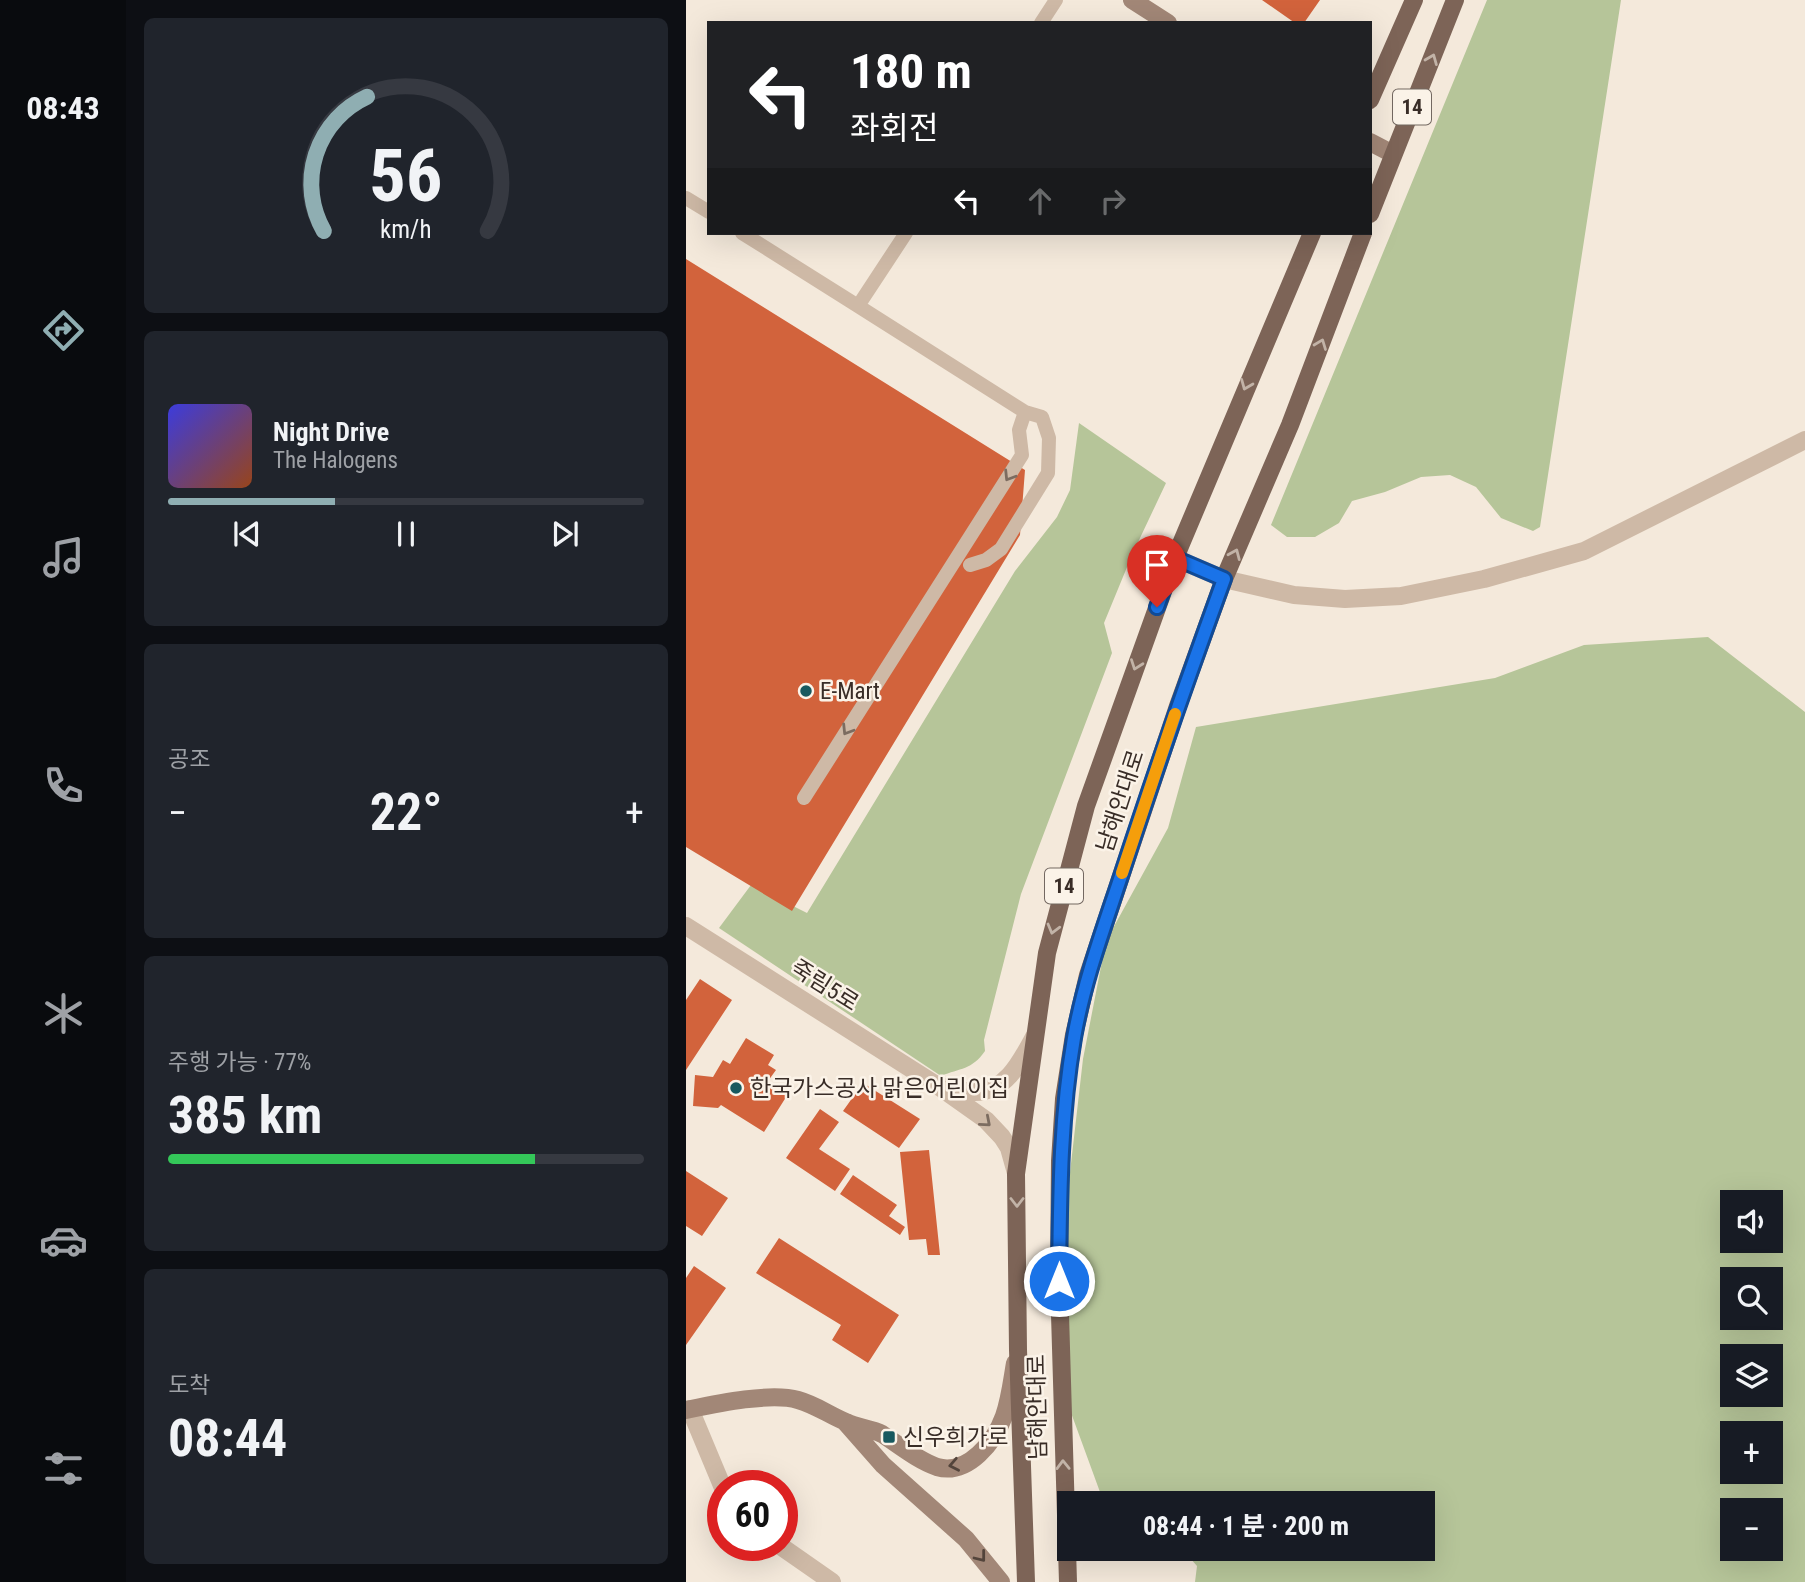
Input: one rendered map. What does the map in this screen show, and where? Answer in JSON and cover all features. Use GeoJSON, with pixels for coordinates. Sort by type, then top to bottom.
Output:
{"type":"FeatureCollection","features":[{"type":"Feature","properties":{"kind":"main road","name":"14"},"geometry":{"type":"LineString","coordinates":[[1372,95],[1414,0]]}},
{"type":"Feature","properties":{"kind":"main road","name":"14"},"geometry":{"type":"LineString","coordinates":[[1372,209],[1455,0]]}},
{"type":"Feature","properties":{"kind":"main road","name":"남해안대로"},"geometry":{"type":"LineString","coordinates":[[1026,1582],[1018,1350],[1016,1174],[1047,953],[1086,806],[1175,558],[1311,235]]}},
{"type":"Feature","properties":{"kind":"main road","name":"남해안대로"},"geometry":{"type":"LineString","coordinates":[[1068,1582],[1059,1281],[1059,1174],[1064,1099],[1074,1035],[1092,962],[1178,706],[1224,579],[1290,425],[1362,235]]}},
{"type":"Feature","properties":{"kind":"street"},"geometry":{"type":"LineString","coordinates":[[1132,0],[1165,21]]}},
{"type":"Feature","properties":{"kind":"street"},"geometry":{"type":"LineString","coordinates":[[1372,143],[1393,154]]}},
{"type":"Feature","properties":{"kind":"street"},"geometry":{"type":"LineString","coordinates":[[1175,558],[1224,579],[1294,594],[1345,599],[1401,596],[1484,579],[1584,551],[1805,440]]}},
{"type":"Feature","properties":{"kind":"street","name":"죽림5로"},"geometry":{"type":"LineString","coordinates":[[686,926],[937,1086],[985,1120],[1009,1148],[1016,1174]]}},
{"type":"Feature","properties":{"kind":"street"},"geometry":{"type":"LineString","coordinates":[[937,1086],[975,1092],[999,1084],[1018,1068],[1037,1031]]}},
{"type":"Feature","properties":{"kind":"street"},"geometry":{"type":"LineString","coordinates":[[715,1470],[688,1410],[768,1397],[795,1399],[821,1408],[846,1423],[879,1433],[939,1468],[960,1466],[974,1459],[990,1441],[1004,1416],[1018,1350]]}},
{"type":"Feature","properties":{"kind":"street"},"geometry":{"type":"LineString","coordinates":[[846,1423],[883,1465],[966,1539],[1001,1582]]}},
{"type":"Feature","properties":{"kind":"street"},"geometry":{"type":"LineString","coordinates":[[798,1558],[832,1582]]}},
{"type":"Feature","properties":{"kind":"lane"},"geometry":{"type":"LineString","coordinates":[[1042,21],[1056,0]]}},
{"type":"Feature","properties":{"kind":"lane"},"geometry":{"type":"LineString","coordinates":[[686,198],[707,211]]}},
{"type":"Feature","properties":{"kind":"lane"},"geometry":{"type":"LineString","coordinates":[[745,235],[1025,412],[1042,417],[1049,438],[1048,473],[1001,549],[986,560],[970,565]]}},
{"type":"Feature","properties":{"kind":"lane"},"geometry":{"type":"LineString","coordinates":[[858,306],[905,235]]}},
{"type":"Feature","properties":{"kind":"lane"},"geometry":{"type":"LineString","coordinates":[[804,797],[1022,455],[1019,430],[1025,412]]}},
{"type":"Feature","properties":{"kind":"green space"},"geometry":{"type":"Polygon","coordinates":[[[1487,0],[1621,0],[1540,527],[1533,531],[1501,518],[1476,487],[1450,475],[1421,477],[1385,492],[1352,501],[1339,523],[1315,537],[1287,537],[1271,525],[1487,0]]]}},
{"type":"Feature","properties":{"kind":"green space"},"geometry":{"type":"Polygon","coordinates":[[[1079,423],[1166,483],[1104,623],[1112,653],[1021,894],[984,1040],[985,1051],[965,1068],[941,1076],[719,928],[751,885],[807,913],[1015,571],[1057,517],[1070,490],[1079,423]]]}},
{"type":"Feature","properties":{"kind":"green space"},"geometry":{"type":"Polygon","coordinates":[[[1708,637],[1805,712],[1805,1582],[1195,1582],[1197,1566],[1193,1561],[1435,1561],[1435,1491],[1100,1491],[1070,1410],[1066,1207],[1083,1059],[1106,941],[1168,828],[1196,727],[1495,678],[1584,645],[1708,637]]]}},
{"type":"Feature","properties":{"kind":"building"},"geometry":{"type":"Polygon","coordinates":[[[1262,0],[1320,0],[1305,21],[1292,21],[1262,0]]]}},
{"type":"Feature","properties":{"kind":"building","name":"E-Mart"},"geometry":{"type":"Polygon","coordinates":[[[686,259],[1025,470],[1020,535],[792,911],[686,847],[686,259]]]}},
{"type":"Feature","properties":{"kind":"building"},"geometry":{"type":"Polygon","coordinates":[[[700,979],[732,1000],[686,1070],[686,1000],[700,979]]]}},
{"type":"Feature","properties":{"kind":"building","name":"한국가스공사 맑은어린이집"},"geometry":{"type":"Polygon","coordinates":[[[746,1038],[774,1055],[768,1065],[776,1070],[768,1081],[788,1094],[764,1132],[721,1105],[718,1108],[693,1106],[695,1075],[713,1077],[723,1060],[730,1064],[746,1038]]]}},
{"type":"Feature","properties":{"kind":"building"},"geometry":{"type":"Polygon","coordinates":[[[863,1083],[920,1119],[899,1148],[843,1111],[863,1083]]]}},
{"type":"Feature","properties":{"kind":"building"},"geometry":{"type":"Polygon","coordinates":[[[820,1109],[839,1122],[819,1149],[850,1169],[835,1191],[786,1158],[820,1109]]]}},
{"type":"Feature","properties":{"kind":"building"},"geometry":{"type":"Polygon","coordinates":[[[929,1150],[940,1255],[928,1255],[926,1239],[909,1240],[900,1152],[929,1150]]]}},
{"type":"Feature","properties":{"kind":"building"},"geometry":{"type":"Polygon","coordinates":[[[686,1171],[728,1198],[702,1236],[686,1226],[686,1171]]]}},
{"type":"Feature","properties":{"kind":"building"},"geometry":{"type":"Polygon","coordinates":[[[853,1175],[897,1205],[889,1216],[905,1227],[900,1235],[840,1194],[853,1175]]]}},
{"type":"Feature","properties":{"kind":"building"},"geometry":{"type":"Polygon","coordinates":[[[779,1238],[899,1315],[868,1363],[832,1340],[841,1325],[756,1273],[779,1238]]]}},
{"type":"Feature","properties":{"kind":"building"},"geometry":{"type":"Polygon","coordinates":[[[694,1266],[726,1288],[686,1345],[686,1278],[694,1266]]]}},
{"type":"Feature","properties":{"kind":"slow traffic"},"geometry":{"type":"LineString","coordinates":[[1122,873],[1175,714]]}},
{"type":"Feature","properties":{"kind":"place","name":"E-Mart"},"geometry":{"type":"Point","coordinates":[806,691]}},
{"type":"Feature","properties":{"kind":"place","name":"한국가스공사 맑은어린이집"},"geometry":{"type":"Point","coordinates":[736,1088]}},
{"type":"Feature","properties":{"kind":"place","name":"신우희가로"},"geometry":{"type":"Point","coordinates":[889,1437]}},
{"type":"Feature","properties":{"kind":"route"},"geometry":{"type":"LineString","coordinates":[[1059,1281],[1060,1161],[1064,1099],[1074,1035],[1088,975],[1178,706],[1224,579],[1175,558],[1157,607]]}}]}
